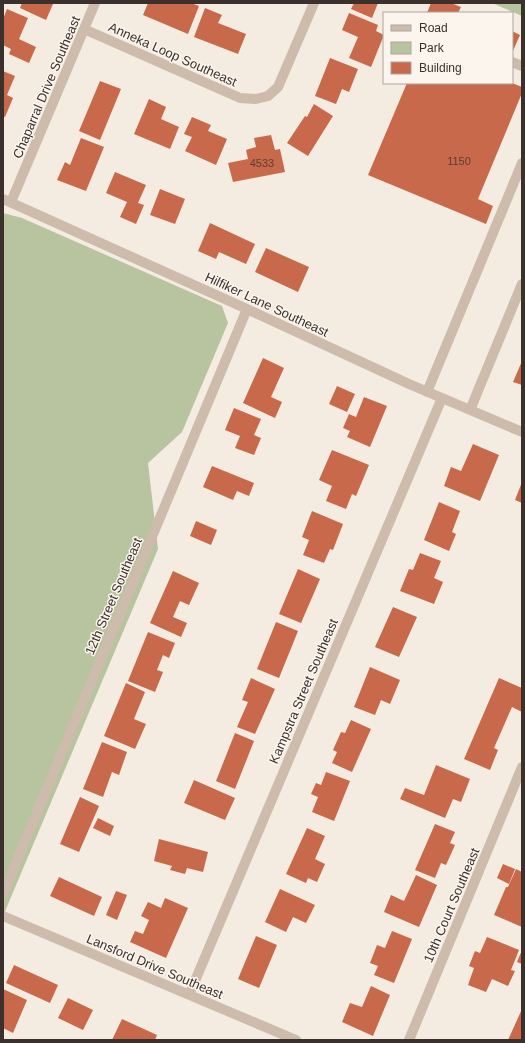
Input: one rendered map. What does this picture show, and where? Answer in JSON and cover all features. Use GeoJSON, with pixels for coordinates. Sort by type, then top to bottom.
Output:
{"type":"FeatureCollection","features":[{"type":"Feature","properties":{"kind":"street","name":"Chaparral Drive Southeast"},"geometry":{"type":"LineString","coordinates":[[7,200],[95,3]]}},
{"type":"Feature","properties":{"kind":"street","name":"Anneka Loop Southeast"},"geometry":{"type":"LineString","coordinates":[[84,29],[240,98],[256,99],[268,96],[278,87],[314,3]]}},
{"type":"Feature","properties":{"kind":"street"},"geometry":{"type":"LineString","coordinates":[[427,392],[522,163]]}},
{"type":"Feature","properties":{"kind":"street","name":"Hilfiker Lane Southeast"},"geometry":{"type":"LineString","coordinates":[[7,200],[409,384],[520,431]]}},
{"type":"Feature","properties":{"kind":"street"},"geometry":{"type":"LineString","coordinates":[[470,410],[522,284]]}},
{"type":"Feature","properties":{"kind":"street","name":"12th Street Southeast"},"geometry":{"type":"LineString","coordinates":[[3,894],[247,309]]}},
{"type":"Feature","properties":{"kind":"street","name":"Kampstra Street Southeast"},"geometry":{"type":"LineString","coordinates":[[189,995],[442,398]]}},
{"type":"Feature","properties":{"kind":"street"},"geometry":{"type":"LineString","coordinates":[[520,431],[522,420]]}},
{"type":"Feature","properties":{"kind":"street","name":"10th Court Southeast"},"geometry":{"type":"LineString","coordinates":[[409,1040],[522,767]]}},
{"type":"Feature","properties":{"kind":"street","name":"Lansford Drive Southeast"},"geometry":{"type":"LineString","coordinates":[[3,916],[296,1040]]}},
{"type":"Feature","properties":{"kind":"green space"},"geometry":{"type":"Polygon","coordinates":[[[492,3],[522,3],[522,16],[492,3]]]}},
{"type":"Feature","properties":{"kind":"green space"},"geometry":{"type":"Polygon","coordinates":[[[3,213],[22,218],[222,306],[228,323],[182,432],[148,463],[158,549],[3,916],[3,213]]]}},
{"type":"Feature","properties":{"kind":"building"},"geometry":{"type":"Polygon","coordinates":[[[22,3],[53,4],[46,20],[20,8],[22,3]]]}},
{"type":"Feature","properties":{"kind":"building"},"geometry":{"type":"Polygon","coordinates":[[[148,3],[191,3],[199,6],[188,34],[143,15],[148,3]]]}},
{"type":"Feature","properties":{"kind":"building"},"geometry":{"type":"Polygon","coordinates":[[[354,3],[378,3],[372,18],[351,9],[354,3]]]}},
{"type":"Feature","properties":{"kind":"building"},"geometry":{"type":"Polygon","coordinates":[[[431,3],[451,3],[461,7],[458,12],[427,12],[431,3]]]}},
{"type":"Feature","properties":{"kind":"building"},"geometry":{"type":"Polygon","coordinates":[[[205,8],[222,15],[218,23],[246,34],[238,54],[194,37],[205,8]]]}},
{"type":"Feature","properties":{"kind":"building"},"geometry":{"type":"Polygon","coordinates":[[[7,9],[28,18],[19,39],[36,47],[29,63],[9,54],[11,49],[3,45],[3,19],[7,9]]]}},
{"type":"Feature","properties":{"kind":"building"},"geometry":{"type":"Polygon","coordinates":[[[349,13],[378,25],[376,31],[383,34],[383,37],[371,67],[349,58],[358,37],[342,30],[349,13]]]}},
{"type":"Feature","properties":{"kind":"building"},"geometry":{"type":"Polygon","coordinates":[[[513,32],[520,35],[513,51],[513,32]]]}},
{"type":"Feature","properties":{"kind":"building"},"geometry":{"type":"Polygon","coordinates":[[[330,58],[358,69],[349,92],[342,89],[336,104],[315,96],[330,58]]]}},
{"type":"Feature","properties":{"kind":"building"},"geometry":{"type":"Polygon","coordinates":[[[3,71],[15,76],[7,95],[13,98],[5,117],[3,116],[3,71]]]}},
{"type":"Feature","properties":{"kind":"building"},"geometry":{"type":"Polygon","coordinates":[[[100,81],[121,89],[100,140],[79,131],[100,81]]]}},
{"type":"Feature","properties":{"kind":"building"},"geometry":{"type":"Polygon","coordinates":[[[513,83],[522,87],[522,93],[478,199],[493,206],[486,224],[368,175],[407,84],[513,83]]]}},
{"type":"Feature","properties":{"kind":"building"},"geometry":{"type":"Polygon","coordinates":[[[149,99],[166,107],[161,119],[179,127],[170,149],[134,134],[149,99]]]}},
{"type":"Feature","properties":{"kind":"building"},"geometry":{"type":"Polygon","coordinates":[[[314,104],[333,116],[308,156],[287,143],[305,116],[307,117],[314,104]]]}},
{"type":"Feature","properties":{"kind":"building"},"geometry":{"type":"Polygon","coordinates":[[[192,117],[211,125],[208,131],[227,139],[216,165],[185,151],[192,137],[184,134],[192,117]]]}},
{"type":"Feature","properties":{"kind":"building"},"geometry":{"type":"Polygon","coordinates":[[[271,135],[275,150],[280,149],[285,172],[233,182],[228,163],[248,159],[246,150],[256,147],[254,138],[271,135]]]}},
{"type":"Feature","properties":{"kind":"building"},"geometry":{"type":"Polygon","coordinates":[[[81,138],[104,147],[86,191],[57,180],[65,162],[70,165],[81,138]]]}},
{"type":"Feature","properties":{"kind":"building"},"geometry":{"type":"Polygon","coordinates":[[[115,172],[146,185],[138,203],[144,205],[136,224],[120,217],[127,202],[106,193],[115,172]]]}},
{"type":"Feature","properties":{"kind":"building"},"geometry":{"type":"Polygon","coordinates":[[[160,189],[185,199],[175,224],[150,215],[160,189]]]}},
{"type":"Feature","properties":{"kind":"building"},"geometry":{"type":"Polygon","coordinates":[[[210,223],[255,244],[246,264],[219,252],[216,259],[198,251],[210,223]]]}},
{"type":"Feature","properties":{"kind":"building"},"geometry":{"type":"Polygon","coordinates":[[[266,248],[309,267],[298,292],[255,272],[266,248]]]}},
{"type":"Feature","properties":{"kind":"building"},"geometry":{"type":"Polygon","coordinates":[[[263,358],[284,368],[271,397],[282,402],[275,418],[243,403],[263,358]]]}},
{"type":"Feature","properties":{"kind":"building"},"geometry":{"type":"Polygon","coordinates":[[[522,361],[522,385],[513,382],[522,361]]]}},
{"type":"Feature","properties":{"kind":"building"},"geometry":{"type":"Polygon","coordinates":[[[337,386],[355,394],[347,412],[329,404],[337,386]]]}},
{"type":"Feature","properties":{"kind":"building"},"geometry":{"type":"Polygon","coordinates":[[[364,397],[387,406],[370,447],[347,437],[350,431],[343,428],[349,414],[356,417],[364,397]]]}},
{"type":"Feature","properties":{"kind":"building"},"geometry":{"type":"Polygon","coordinates":[[[234,408],[261,419],[254,435],[261,438],[254,455],[235,448],[240,436],[225,430],[234,408]]]}},
{"type":"Feature","properties":{"kind":"building"},"geometry":{"type":"Polygon","coordinates":[[[473,444],[499,455],[480,501],[444,486],[451,467],[461,471],[473,444]]]}},
{"type":"Feature","properties":{"kind":"building"},"geometry":{"type":"Polygon","coordinates":[[[332,450],[369,465],[356,496],[352,494],[346,509],[326,501],[332,486],[319,480],[332,450]]]}},
{"type":"Feature","properties":{"kind":"building"},"geometry":{"type":"Polygon","coordinates":[[[212,466],[254,483],[249,496],[237,491],[233,500],[203,487],[212,466]]]}},
{"type":"Feature","properties":{"kind":"building"},"geometry":{"type":"Polygon","coordinates":[[[522,482],[522,503],[515,500],[522,482]]]}},
{"type":"Feature","properties":{"kind":"building"},"geometry":{"type":"Polygon","coordinates":[[[439,502],[460,511],[452,532],[456,534],[449,551],[424,540],[439,502]]]}},
{"type":"Feature","properties":{"kind":"building"},"geometry":{"type":"Polygon","coordinates":[[[312,511],[343,524],[333,550],[330,549],[324,563],[303,555],[309,540],[302,537],[312,511]]]}},
{"type":"Feature","properties":{"kind":"building"},"geometry":{"type":"Polygon","coordinates":[[[196,521],[217,530],[211,545],[190,536],[196,521]]]}},
{"type":"Feature","properties":{"kind":"building"},"geometry":{"type":"Polygon","coordinates":[[[420,553],[441,561],[434,578],[443,582],[434,604],[400,591],[409,569],[413,570],[420,553]]]}},
{"type":"Feature","properties":{"kind":"building"},"geometry":{"type":"Polygon","coordinates":[[[298,569],[320,579],[301,623],[279,614],[298,569]]]}},
{"type":"Feature","properties":{"kind":"building"},"geometry":{"type":"Polygon","coordinates":[[[173,571],[199,583],[189,605],[180,601],[173,617],[187,623],[181,637],[150,623],[173,571]]]}},
{"type":"Feature","properties":{"kind":"building"},"geometry":{"type":"Polygon","coordinates":[[[393,607],[417,617],[399,657],[375,647],[393,607]]]}},
{"type":"Feature","properties":{"kind":"building"},"geometry":{"type":"Polygon","coordinates":[[[276,622],[298,631],[279,678],[257,669],[276,622]]]}},
{"type":"Feature","properties":{"kind":"building"},"geometry":{"type":"Polygon","coordinates":[[[148,632],[175,643],[169,658],[163,655],[157,670],[163,672],[155,692],[128,681],[148,632]]]}},
{"type":"Feature","properties":{"kind":"building"},"geometry":{"type":"Polygon","coordinates":[[[370,667],[400,680],[390,704],[381,700],[375,715],[354,707],[370,667]]]}},
{"type":"Feature","properties":{"kind":"building"},"geometry":{"type":"Polygon","coordinates":[[[251,678],[275,689],[255,734],[237,727],[248,702],[242,700],[251,678]]]}},
{"type":"Feature","properties":{"kind":"building"},"geometry":{"type":"Polygon","coordinates":[[[499,678],[522,688],[522,712],[512,707],[494,748],[498,750],[490,770],[464,759],[499,678]]]}},
{"type":"Feature","properties":{"kind":"building"},"geometry":{"type":"Polygon","coordinates":[[[126,683],[145,692],[134,719],[146,724],[135,749],[104,736],[126,683]]]}},
{"type":"Feature","properties":{"kind":"building"},"geometry":{"type":"Polygon","coordinates":[[[351,720],[371,729],[352,772],[332,763],[337,752],[333,750],[341,732],[345,733],[351,720]]]}},
{"type":"Feature","properties":{"kind":"building"},"geometry":{"type":"Polygon","coordinates":[[[235,733],[254,741],[235,789],[216,781],[235,733]]]}},
{"type":"Feature","properties":{"kind":"building"},"geometry":{"type":"Polygon","coordinates":[[[102,742],[127,752],[119,775],[112,772],[103,797],[83,789],[102,742]]]}},
{"type":"Feature","properties":{"kind":"building"},"geometry":{"type":"Polygon","coordinates":[[[436,765],[470,779],[461,802],[453,799],[445,818],[400,799],[405,788],[424,795],[436,765]]]}},
{"type":"Feature","properties":{"kind":"building"},"geometry":{"type":"Polygon","coordinates":[[[326,772],[350,781],[334,821],[312,812],[318,797],[311,794],[316,783],[321,785],[326,772]]]}},
{"type":"Feature","properties":{"kind":"building"},"geometry":{"type":"Polygon","coordinates":[[[194,780],[235,798],[225,820],[184,803],[194,780]]]}},
{"type":"Feature","properties":{"kind":"building"},"geometry":{"type":"Polygon","coordinates":[[[80,797],[99,806],[79,852],[60,844],[80,797]]]}},
{"type":"Feature","properties":{"kind":"building"},"geometry":{"type":"Polygon","coordinates":[[[98,818],[114,826],[110,836],[93,828],[98,818]]]}},
{"type":"Feature","properties":{"kind":"building"},"geometry":{"type":"Polygon","coordinates":[[[435,824],[455,832],[450,843],[455,845],[446,865],[441,863],[435,878],[415,870],[435,824]]]}},
{"type":"Feature","properties":{"kind":"building"},"geometry":{"type":"Polygon","coordinates":[[[307,828],[325,836],[315,859],[325,864],[317,882],[308,878],[306,883],[286,874],[307,828]]]}},
{"type":"Feature","properties":{"kind":"building"},"geometry":{"type":"Polygon","coordinates":[[[159,839],[208,852],[203,872],[187,868],[185,874],[170,870],[172,866],[154,861],[159,839]]]}},
{"type":"Feature","properties":{"kind":"building"},"geometry":{"type":"Polygon","coordinates":[[[503,864],[515,869],[509,884],[497,878],[503,864]]]}},
{"type":"Feature","properties":{"kind":"building"},"geometry":{"type":"Polygon","coordinates":[[[516,869],[522,872],[522,927],[494,915],[506,887],[508,887],[516,869]]]}},
{"type":"Feature","properties":{"kind":"building"},"geometry":{"type":"Polygon","coordinates":[[[416,875],[437,885],[419,927],[384,912],[391,895],[404,901],[416,875]]]}},
{"type":"Feature","properties":{"kind":"building"},"geometry":{"type":"Polygon","coordinates":[[[59,877],[102,897],[94,916],[50,896],[59,877]]]}},
{"type":"Feature","properties":{"kind":"building"},"geometry":{"type":"Polygon","coordinates":[[[280,889],[315,905],[306,923],[293,917],[286,932],[265,922],[280,889]]]}},
{"type":"Feature","properties":{"kind":"building"},"geometry":{"type":"Polygon","coordinates":[[[116,891],[127,895],[117,920],[106,915],[116,891]]]}},
{"type":"Feature","properties":{"kind":"building"},"geometry":{"type":"Polygon","coordinates":[[[165,898],[188,908],[166,958],[130,942],[135,931],[143,934],[149,920],[141,916],[148,902],[161,908],[165,898]]]}},
{"type":"Feature","properties":{"kind":"building"},"geometry":{"type":"Polygon","coordinates":[[[392,931],[412,939],[394,983],[374,975],[378,966],[370,963],[377,945],[385,948],[392,931]]]}},
{"type":"Feature","properties":{"kind":"building"},"geometry":{"type":"Polygon","coordinates":[[[256,936],[277,945],[259,988],[238,979],[256,936]]]}},
{"type":"Feature","properties":{"kind":"building"},"geometry":{"type":"Polygon","coordinates":[[[487,937],[519,950],[511,970],[515,971],[508,986],[492,979],[486,992],[468,985],[474,968],[469,966],[475,951],[480,953],[487,937]]]}},
{"type":"Feature","properties":{"kind":"building"},"geometry":{"type":"Polygon","coordinates":[[[522,950],[522,964],[517,962],[522,950]]]}},
{"type":"Feature","properties":{"kind":"building"},"geometry":{"type":"Polygon","coordinates":[[[14,965],[58,985],[50,1003],[6,983],[14,965]]]}},
{"type":"Feature","properties":{"kind":"building"},"geometry":{"type":"Polygon","coordinates":[[[371,986],[390,995],[373,1036],[342,1022],[350,1003],[362,1007],[371,986]]]}},
{"type":"Feature","properties":{"kind":"building"},"geometry":{"type":"Polygon","coordinates":[[[3,989],[27,1000],[13,1033],[3,1028],[3,989]]]}},
{"type":"Feature","properties":{"kind":"building"},"geometry":{"type":"Polygon","coordinates":[[[68,998],[93,1010],[83,1030],[58,1018],[68,998]]]}},
{"type":"Feature","properties":{"kind":"building"},"geometry":{"type":"Polygon","coordinates":[[[522,1009],[522,1040],[508,1040],[522,1009]]]}},
{"type":"Feature","properties":{"kind":"building"},"geometry":{"type":"Polygon","coordinates":[[[122,1019],[157,1035],[155,1040],[112,1040],[122,1019]]]}}]}
